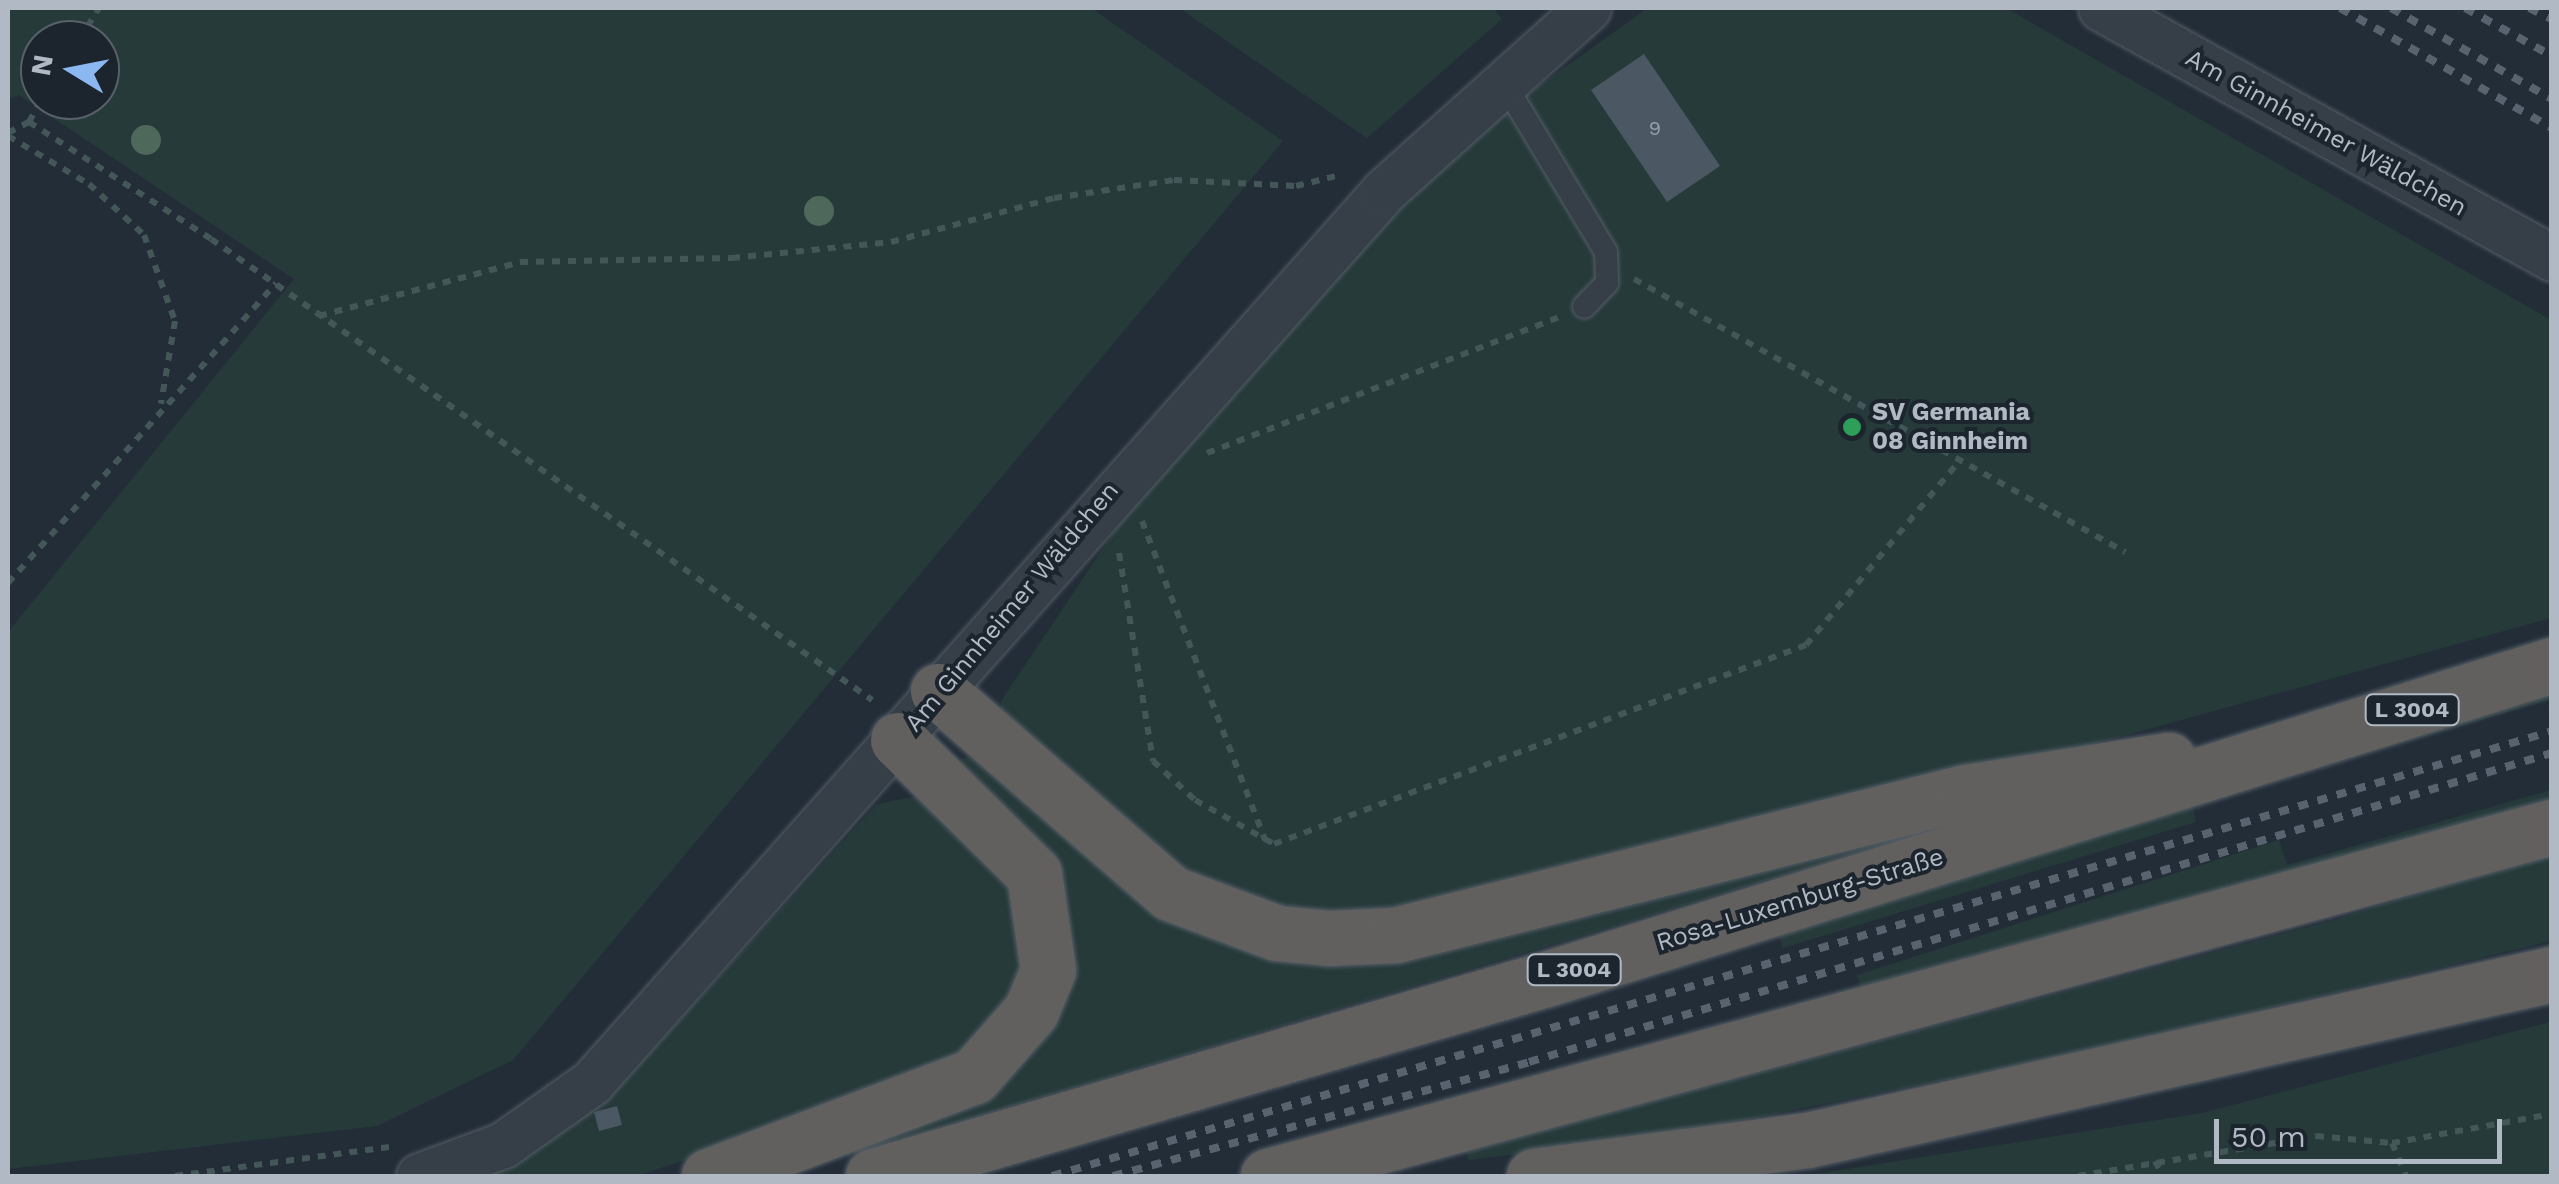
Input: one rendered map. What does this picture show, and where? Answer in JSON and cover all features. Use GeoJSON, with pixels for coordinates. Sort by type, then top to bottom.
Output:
{"type":"FeatureCollection","features":[{"type":"Feature","properties":{"kind":"highway","name":"Rosa-Luxemburg-Straße"},"geometry":{"type":"LineString","coordinates":[[873,1176],[2271,754],[2552,664]]}},
{"type":"Feature","properties":{"kind":"highway"},"geometry":{"type":"LineString","coordinates":[[912,688],[1170,892],[1277,933],[1330,938],[1396,935],[1966,792],[2115,764],[2271,754]]}},
{"type":"Feature","properties":{"kind":"highway"},"geometry":{"type":"LineString","coordinates":[[709,1176],[974,1076],[1012,1043],[1048,970],[1047,920],[1034,874],[877,718]]}},
{"type":"Feature","properties":{"kind":"highway"},"geometry":{"type":"LineString","coordinates":[[1268,1176],[2552,826]]}},
{"type":"Feature","properties":{"kind":"highway"},"geometry":{"type":"LineString","coordinates":[[1534,1176],[1807,1140],[2552,974]]}},
{"type":"Feature","properties":{"kind":"street","name":"Am Ginnheimer Wäldchen"},"geometry":{"type":"LineString","coordinates":[[416,1158],[502,1145],[591,1083],[877,718],[912,688],[1384,190],[1588,8]]}},
{"type":"Feature","properties":{"kind":"street","name":"Am Ginnheimer Wäldchen"},"geometry":{"type":"LineString","coordinates":[[2101,8],[2552,258]]}},
{"type":"Feature","properties":{"kind":"lane"},"geometry":{"type":"LineString","coordinates":[[1504,83],[1610,267],[1584,307]]}},
{"type":"Feature","properties":{"kind":"path"},"geometry":{"type":"LineString","coordinates":[[159,410],[175,321],[144,234],[89,184],[8,134],[29,122],[276,283],[877,718],[912,688]]}},
{"type":"Feature","properties":{"kind":"path"},"geometry":{"type":"LineString","coordinates":[[319,316],[520,262],[714,260],[891,242],[1071,195],[1233,176],[1296,186],[1361,170]]}},
{"type":"Feature","properties":{"kind":"path"},"geometry":{"type":"LineString","coordinates":[[1325,194],[1349,178]]}},
{"type":"Feature","properties":{"kind":"path"},"geometry":{"type":"LineString","coordinates":[[1610,267],[2125,552]]}},
{"type":"Feature","properties":{"kind":"path"},"geometry":{"type":"LineString","coordinates":[[8,584],[276,283]]}},
{"type":"Feature","properties":{"kind":"path"},"geometry":{"type":"LineString","coordinates":[[1199,456],[1584,307]]}},
{"type":"Feature","properties":{"kind":"path"},"geometry":{"type":"LineString","coordinates":[[1120,546],[1153,761],[1194,800],[1265,840],[1806,646],[1961,460]]}},
{"type":"Feature","properties":{"kind":"path"},"geometry":{"type":"LineString","coordinates":[[1133,499],[1265,840]]}},
{"type":"Feature","properties":{"kind":"path"},"geometry":{"type":"LineString","coordinates":[[2078,1176],[2316,1136],[2392,1143],[2552,1114]]}},
{"type":"Feature","properties":{"kind":"path"},"geometry":{"type":"LineString","coordinates":[[2392,1143],[2406,1176]]}},
{"type":"Feature","properties":{"kind":"path"},"geometry":{"type":"LineString","coordinates":[[175,1176],[416,1158]]}},
{"type":"Feature","properties":{"kind":"path"},"geometry":{"type":"LineString","coordinates":[[2155,1161],[2164,1176]]}},
{"type":"Feature","properties":{"kind":"green space"},"geometry":{"type":"Polygon","coordinates":[[[8,8],[1091,8],[1283,141],[513,1060],[377,1126],[8,1169],[8,632],[294,279],[56,120],[120,120],[120,20],[20,20],[19,95],[8,99],[8,8]]]}},
{"type":"Feature","properties":{"kind":"green space"},"geometry":{"type":"Polygon","coordinates":[[[1179,8],[1493,8],[1502,19],[1367,138],[1179,8]]]}},
{"type":"Feature","properties":{"kind":"green space","name":"SV Germania 08 Ginnheim"},"geometry":{"type":"Polygon","coordinates":[[[1648,8],[2006,8],[2551,320],[2551,618],[1964,780],[1395,918],[1226,904],[999,724],[1001,701],[1162,460],[1361,238],[1502,112],[1648,8]]]}},
{"type":"Feature","properties":{"kind":"green space"},"geometry":{"type":"Polygon","coordinates":[[[2551,687],[2551,700],[2192,803],[2196,822],[1783,948],[1779,936],[1843,914],[2551,687]]]}},
{"type":"Feature","properties":{"kind":"green space"},"geometry":{"type":"Polygon","coordinates":[[[975,753],[1273,945],[1978,817],[779,1176],[924,1114],[1061,974],[958,761],[975,753]]]}},
{"type":"Feature","properties":{"kind":"green space"},"geometry":{"type":"Polygon","coordinates":[[[2551,790],[2551,799],[2027,948],[1861,988],[1857,975],[2279,840],[2287,865],[2551,790]]]}},
{"type":"Feature","properties":{"kind":"green space"},"geometry":{"type":"Polygon","coordinates":[[[918,796],[1020,881],[1029,965],[997,1035],[808,1121],[636,1176],[478,1176],[513,1164],[608,1099],[877,804],[918,796]]]}},
{"type":"Feature","properties":{"kind":"green space"},"geometry":{"type":"Polygon","coordinates":[[[2551,852],[2551,941],[2076,1054],[1647,1139],[1468,1160],[1467,1150],[2331,921],[2551,852]]]}},
{"type":"Feature","properties":{"kind":"green space"},"geometry":{"type":"Polygon","coordinates":[[[2551,1022],[2551,1176],[1802,1176],[2202,1113],[2551,1022]]]}},
{"type":"Feature","properties":{"kind":"building"},"geometry":{"type":"Polygon","coordinates":[[[1644,54],[1720,166],[1667,202],[1591,90],[1644,54]]]}},
{"type":"Feature","properties":{"kind":"building"},"geometry":{"type":"Polygon","coordinates":[[[617,1106],[622,1125],[599,1131],[594,1112],[617,1106]]]}},
{"type":"Feature","properties":{"kind":"railway"},"geometry":{"type":"LineString","coordinates":[[2340,8],[2552,128]]}},
{"type":"Feature","properties":{"kind":"railway"},"geometry":{"type":"LineString","coordinates":[[2391,8],[2552,99]]}},
{"type":"Feature","properties":{"kind":"railway"},"geometry":{"type":"LineString","coordinates":[[2465,8],[2552,56]]}},
{"type":"Feature","properties":{"kind":"railway"},"geometry":{"type":"LineString","coordinates":[[2529,8],[2552,19]]}},
{"type":"Feature","properties":{"kind":"railway"},"geometry":{"type":"LineString","coordinates":[[1052,1176],[2552,731]]}},
{"type":"Feature","properties":{"kind":"railway"},"geometry":{"type":"LineString","coordinates":[[1113,1176],[1529,1062],[2552,753]]}},
{"type":"Feature","properties":{"kind":"place","name":"SV Germania 08 Ginnheim"},"geometry":{"type":"Point","coordinates":[1852,427]}}]}
